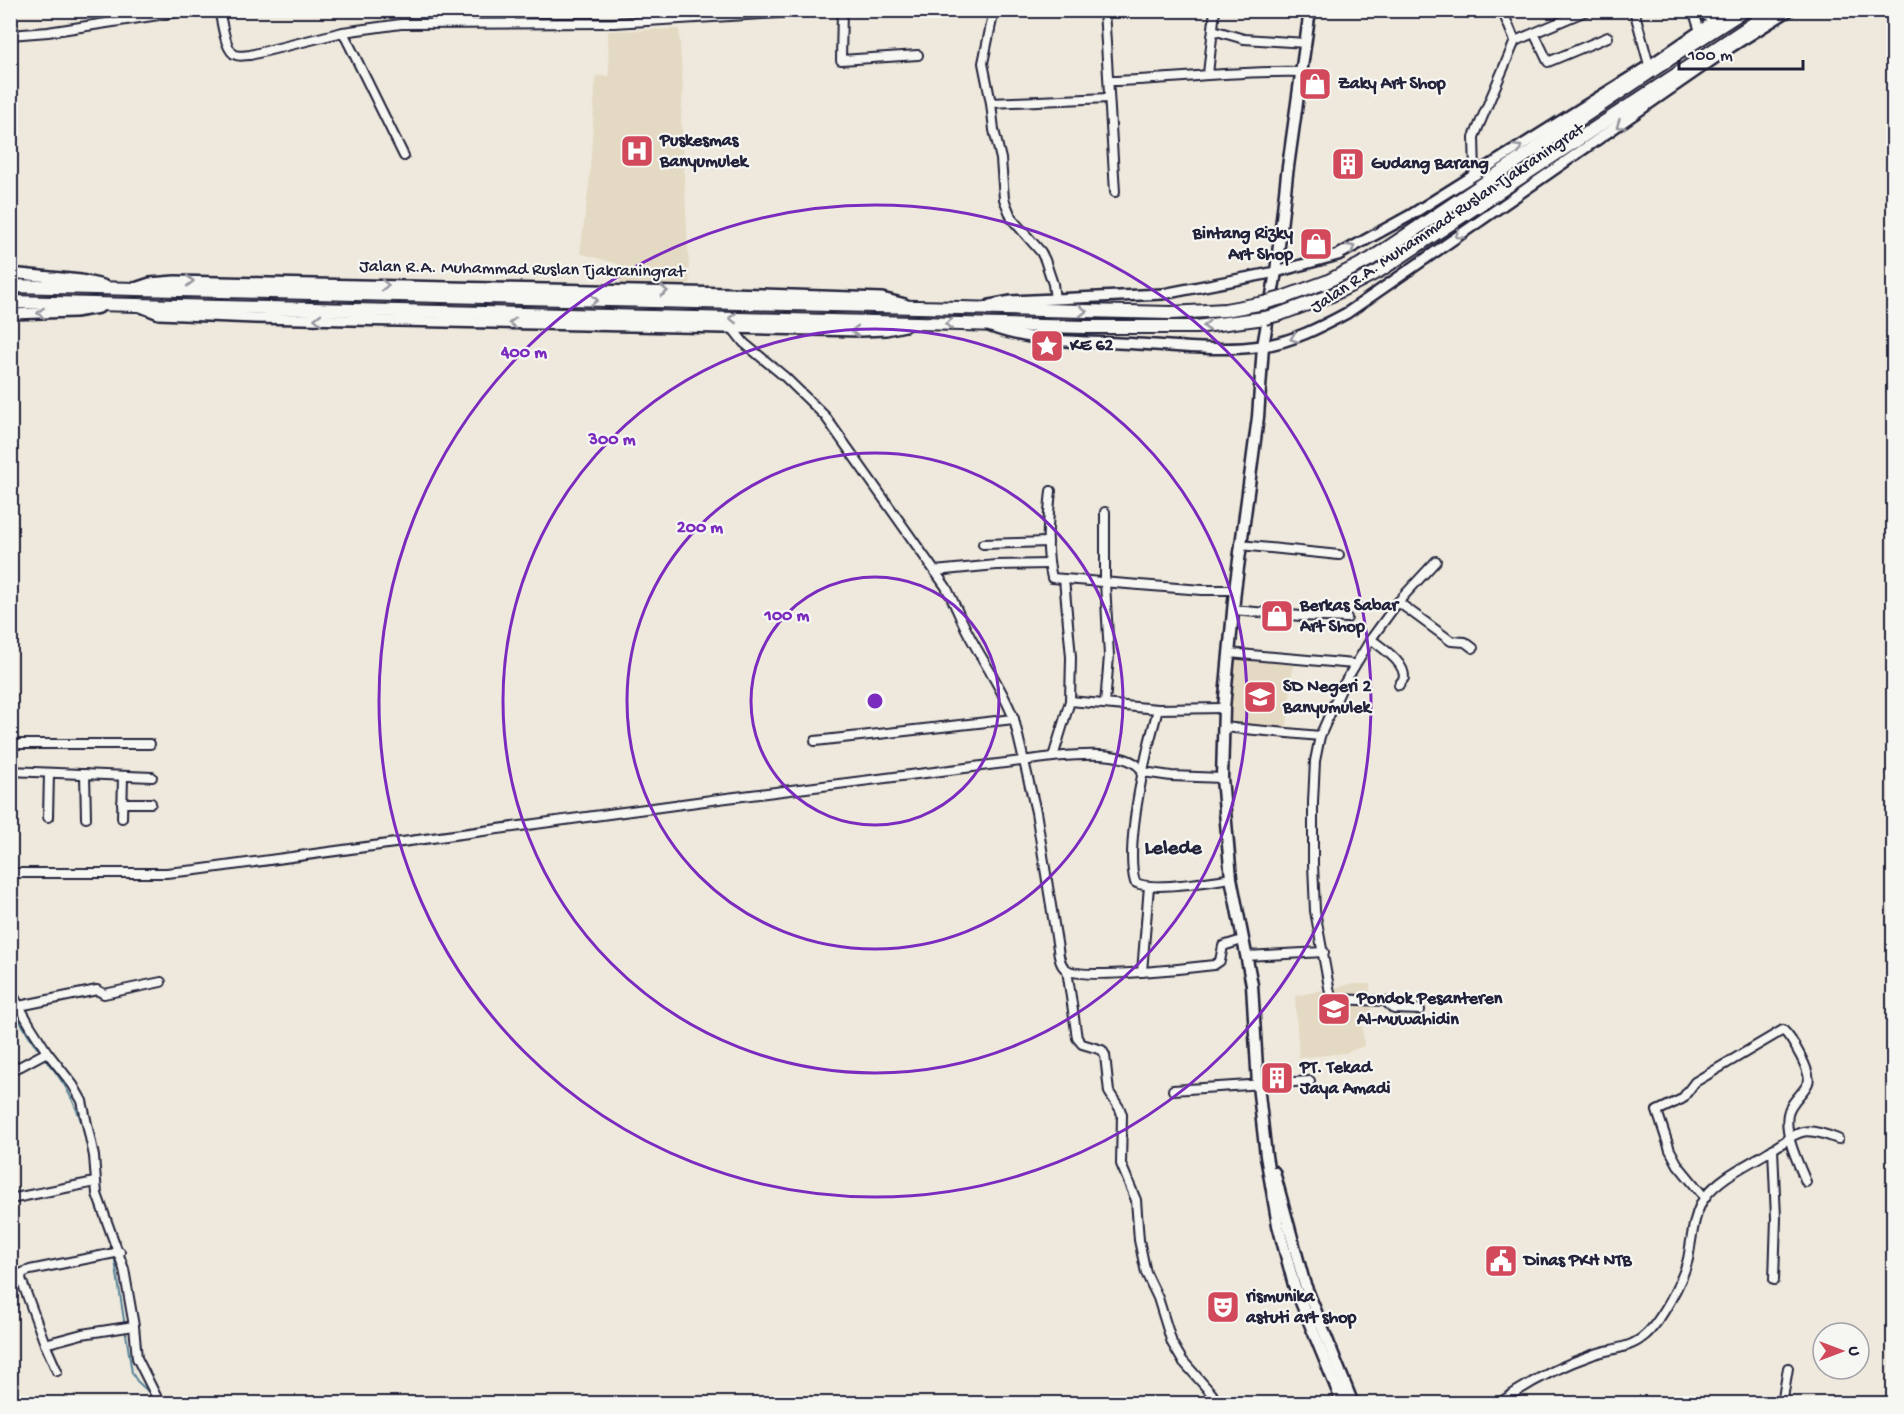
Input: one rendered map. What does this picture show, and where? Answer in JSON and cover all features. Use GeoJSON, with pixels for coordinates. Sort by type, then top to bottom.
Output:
{"type":"FeatureCollection","features":[{"type":"Feature","properties":{"kind":"highway","name":"Jalan R.A. Muhammad Ruslan Tjakraningrat"},"geometry":{"type":"LineString","coordinates":[[10,286],[775,305],[1193,312],[1238,308],[1282,298],[1326,282],[1371,259],[1745,10]]}},
{"type":"Feature","properties":{"kind":"highway","name":"Jalan R.A. Muhammad Ruslan Tjakraningrat"},"geometry":{"type":"LineString","coordinates":[[10,302],[870,321],[913,324],[1179,328],[1221,325],[1265,318],[1332,295],[1379,271],[1774,10]]}},
{"type":"Feature","properties":{"kind":"highway"},"geometry":{"type":"LineString","coordinates":[[1692,44],[1700,31]]}},
{"type":"Feature","properties":{"kind":"highway"},"geometry":{"type":"LineString","coordinates":[[1709,52],[1731,47]]}},
{"type":"Feature","properties":{"kind":"highway"},"geometry":{"type":"LineString","coordinates":[[1651,64],[1677,55]]}},
{"type":"Feature","properties":{"kind":"highway"},"geometry":{"type":"LineString","coordinates":[[1668,91],[1688,67]]}},
{"type":"Feature","properties":{"kind":"main road"},"geometry":{"type":"LineString","coordinates":[[1310,10],[1276,272],[1263,346],[1258,417],[1234,590],[1224,708],[1222,778],[1231,878],[1254,1001],[1258,1085],[1266,1156],[1279,1186],[1294,1285],[1344,1404]]}},
{"type":"Feature","properties":{"kind":"main road"},"geometry":{"type":"LineString","coordinates":[[1289,1250],[1353,1404]]}},
{"type":"Feature","properties":{"kind":"street"},"geometry":{"type":"LineString","coordinates":[[10,34],[48,32],[131,15],[191,10]]}},
{"type":"Feature","properties":{"kind":"street"},"geometry":{"type":"LineString","coordinates":[[219,10],[228,49],[236,55],[250,55],[343,32],[401,24],[614,23],[746,13],[827,10]]}},
{"type":"Feature","properties":{"kind":"street"},"geometry":{"type":"LineString","coordinates":[[511,10],[511,23]]}},
{"type":"Feature","properties":{"kind":"street"},"geometry":{"type":"LineString","coordinates":[[842,10],[841,59],[918,55]]}},
{"type":"Feature","properties":{"kind":"street"},"geometry":{"type":"LineString","coordinates":[[994,10],[983,59],[1001,159],[1004,199],[1012,219],[1041,252],[1053,284],[1055,299]]}},
{"type":"Feature","properties":{"kind":"street"},"geometry":{"type":"LineString","coordinates":[[1104,10],[1115,192]]}},
{"type":"Feature","properties":{"kind":"street"},"geometry":{"type":"LineString","coordinates":[[1208,74],[1215,10]]}},
{"type":"Feature","properties":{"kind":"street"},"geometry":{"type":"LineString","coordinates":[[1502,10],[1515,41]]}},
{"type":"Feature","properties":{"kind":"street"},"geometry":{"type":"LineString","coordinates":[[1475,175],[1474,137],[1515,41],[1588,10]]}},
{"type":"Feature","properties":{"kind":"street"},"geometry":{"type":"LineString","coordinates":[[1634,10],[1651,64]]}},
{"type":"Feature","properties":{"kind":"street"},"geometry":{"type":"LineString","coordinates":[[1693,10],[1700,31]]}},
{"type":"Feature","properties":{"kind":"street"},"geometry":{"type":"LineString","coordinates":[[1701,10],[1713,22]]}},
{"type":"Feature","properties":{"kind":"street","name":"Jalan R.A. Muhammad Ruslan Tjakraningrat"},"geometry":{"type":"LineString","coordinates":[[979,308],[1011,301],[1163,294],[1325,260],[1350,249],[1475,175],[1651,64],[1730,10]]}},
{"type":"Feature","properties":{"kind":"street","name":"Jalan R.A. Muhammad Ruslan Tjakraningrat"},"geometry":{"type":"LineString","coordinates":[[984,325],[1020,336],[1186,348],[1233,349],[1263,346],[1313,330],[1347,313],[1731,47],[1790,10]]}},
{"type":"Feature","properties":{"kind":"street"},"geometry":{"type":"LineString","coordinates":[[1214,30],[1244,39],[1306,43]]}},
{"type":"Feature","properties":{"kind":"street"},"geometry":{"type":"LineString","coordinates":[[343,32],[404,156]]}},
{"type":"Feature","properties":{"kind":"street"},"geometry":{"type":"LineString","coordinates":[[1534,33],[1548,62],[1608,37]]}},
{"type":"Feature","properties":{"kind":"street"},"geometry":{"type":"LineString","coordinates":[[1109,81],[1208,74],[1302,72]]}},
{"type":"Feature","properties":{"kind":"street"},"geometry":{"type":"LineString","coordinates":[[992,103],[1109,98]]}},
{"type":"Feature","properties":{"kind":"street","name":"Jalan R.A. Muhammad Ruslan Tjakraningrat"},"geometry":{"type":"LineString","coordinates":[[10,273],[81,280],[112,289]]}},
{"type":"Feature","properties":{"kind":"street","name":"Jalan R.A. Muhammad Ruslan Tjakraningrat"},"geometry":{"type":"LineString","coordinates":[[10,314],[75,312],[112,304]]}},
{"type":"Feature","properties":{"kind":"street","name":"Jalan R.A. Muhammad Ruslan Tjakraningrat"},"geometry":{"type":"LineString","coordinates":[[136,305],[159,314],[177,315],[733,329],[861,331],[886,330],[913,324]]}},
{"type":"Feature","properties":{"kind":"street"},"geometry":{"type":"LineString","coordinates":[[733,329],[744,343],[785,377],[825,416],[954,601],[966,630],[988,664],[1014,719],[1036,812],[1058,949],[1062,964],[1067,970],[1077,1038],[1083,1044],[1102,1050],[1105,1055],[1109,1092],[1122,1116],[1121,1164],[1136,1200],[1139,1240],[1146,1273],[1158,1298],[1172,1343],[1182,1360],[1212,1394],[1217,1404]]}},
{"type":"Feature","properties":{"kind":"street"},"geometry":{"type":"LineString","coordinates":[[1051,491],[1048,542],[1052,578],[1234,590]]}},
{"type":"Feature","properties":{"kind":"street"},"geometry":{"type":"LineString","coordinates":[[1105,512],[1108,656],[1105,704]]}},
{"type":"Feature","properties":{"kind":"street"},"geometry":{"type":"LineString","coordinates":[[983,544],[1048,542]]}},
{"type":"Feature","properties":{"kind":"street"},"geometry":{"type":"LineString","coordinates":[[1240,545],[1339,555]]}},
{"type":"Feature","properties":{"kind":"street"},"geometry":{"type":"LineString","coordinates":[[1420,1010],[1394,1008],[1385,1001],[1332,999],[1315,910],[1313,802],[1320,736],[1354,664],[1398,602],[1436,561]]}},
{"type":"Feature","properties":{"kind":"street"},"geometry":{"type":"LineString","coordinates":[[935,571],[996,565],[1049,564]]}},
{"type":"Feature","properties":{"kind":"street"},"geometry":{"type":"LineString","coordinates":[[1053,757],[1070,701],[1071,657],[1064,579]]}},
{"type":"Feature","properties":{"kind":"street"},"geometry":{"type":"LineString","coordinates":[[1398,602],[1451,641],[1465,642],[1473,648]]}},
{"type":"Feature","properties":{"kind":"street"},"geometry":{"type":"LineString","coordinates":[[1233,610],[1347,618]]}},
{"type":"Feature","properties":{"kind":"street"},"geometry":{"type":"LineString","coordinates":[[1371,639],[1403,670],[1404,680],[1399,685]]}},
{"type":"Feature","properties":{"kind":"street"},"geometry":{"type":"LineString","coordinates":[[1229,653],[1354,664]]}},
{"type":"Feature","properties":{"kind":"street"},"geometry":{"type":"LineString","coordinates":[[1070,701],[1158,709],[1224,708]]}},
{"type":"Feature","properties":{"kind":"street"},"geometry":{"type":"LineString","coordinates":[[1158,709],[1143,772],[1132,849],[1136,884],[1149,886],[1197,883],[1231,878]]}},
{"type":"Feature","properties":{"kind":"street"},"geometry":{"type":"LineString","coordinates":[[815,741],[1014,719]]}},
{"type":"Feature","properties":{"kind":"street"},"geometry":{"type":"LineString","coordinates":[[1223,727],[1320,736]]}},
{"type":"Feature","properties":{"kind":"street"},"geometry":{"type":"LineString","coordinates":[[10,744],[150,744]]}},
{"type":"Feature","properties":{"kind":"street"},"geometry":{"type":"LineString","coordinates":[[10,873],[176,872],[1053,757],[1095,756],[1125,759],[1139,765],[1143,772]]}},
{"type":"Feature","properties":{"kind":"street"},"geometry":{"type":"LineString","coordinates":[[11,816],[11,771],[152,777]]}},
{"type":"Feature","properties":{"kind":"street"},"geometry":{"type":"LineString","coordinates":[[1143,772],[1171,776],[1222,778]]}},
{"type":"Feature","properties":{"kind":"street"},"geometry":{"type":"LineString","coordinates":[[48,817],[49,773]]}},
{"type":"Feature","properties":{"kind":"street"},"geometry":{"type":"LineString","coordinates":[[85,774],[86,818]]}},
{"type":"Feature","properties":{"kind":"street"},"geometry":{"type":"LineString","coordinates":[[122,818],[123,776]]}},
{"type":"Feature","properties":{"kind":"street"},"geometry":{"type":"LineString","coordinates":[[122,803],[151,803]]}},
{"type":"Feature","properties":{"kind":"street"},"geometry":{"type":"LineString","coordinates":[[1142,972],[1149,886]]}},
{"type":"Feature","properties":{"kind":"street"},"geometry":{"type":"LineString","coordinates":[[1067,970],[1077,973],[1142,972],[1217,964],[1221,959],[1221,948],[1224,945],[1242,940]]}},
{"type":"Feature","properties":{"kind":"street"},"geometry":{"type":"LineString","coordinates":[[1246,956],[1324,952]]}},
{"type":"Feature","properties":{"kind":"street"},"geometry":{"type":"LineString","coordinates":[[19,1006],[97,990],[104,994],[161,982]]}},
{"type":"Feature","properties":{"kind":"street"},"geometry":{"type":"LineString","coordinates":[[10,990],[47,1052],[73,1085],[82,1101],[94,1156],[92,1183],[115,1253],[137,1358],[160,1404]]}},
{"type":"Feature","properties":{"kind":"street"},"geometry":{"type":"LineString","coordinates":[[1705,1198],[1678,1165],[1670,1150],[1657,1111],[1682,1099],[1695,1082],[1784,1030],[1810,1079],[1788,1114],[1790,1137],[1806,1182]]}},
{"type":"Feature","properties":{"kind":"street"},"geometry":{"type":"LineString","coordinates":[[10,1070],[47,1052]]}},
{"type":"Feature","properties":{"kind":"street"},"geometry":{"type":"LineString","coordinates":[[1173,1090],[1310,1081]]}},
{"type":"Feature","properties":{"kind":"street"},"geometry":{"type":"LineString","coordinates":[[1498,1404],[1569,1364],[1632,1344],[1644,1336],[1658,1318],[1683,1274],[1693,1228],[1705,1198],[1727,1177],[1803,1131],[1811,1130],[1838,1139]]}},
{"type":"Feature","properties":{"kind":"street"},"geometry":{"type":"LineString","coordinates":[[1773,1149],[1776,1218],[1774,1280]]}},
{"type":"Feature","properties":{"kind":"street"},"geometry":{"type":"LineString","coordinates":[[10,1199],[92,1183]]}},
{"type":"Feature","properties":{"kind":"street"},"geometry":{"type":"LineString","coordinates":[[57,1371],[21,1279],[22,1273],[115,1253]]}},
{"type":"Feature","properties":{"kind":"street"},"geometry":{"type":"LineString","coordinates":[[10,1277],[21,1279]]}},
{"type":"Feature","properties":{"kind":"street"},"geometry":{"type":"LineString","coordinates":[[45,1344],[82,1334],[131,1327]]}},
{"type":"Feature","properties":{"kind":"street"},"geometry":{"type":"LineString","coordinates":[[1782,1404],[1788,1368]]}},
{"type":"Feature","properties":{"kind":"shaded area"},"geometry":{"type":"Polygon","coordinates":[[[619,11],[719,11],[718,14],[618,21],[619,11]]]}},
{"type":"Feature","properties":{"kind":"shaded area","name":"Puskesmas Banyumulek"},"geometry":{"type":"Polygon","coordinates":[[[679,29],[690,288],[620,287],[618,264],[580,253],[589,185],[596,76],[609,76],[608,31],[679,29]]]}},
{"type":"Feature","properties":{"kind":"shaded area","name":"SD Negeri 2 Banyumulek"},"geometry":{"type":"Polygon","coordinates":[[[1235,658],[1293,665],[1286,735],[1228,728],[1235,658]]]}},
{"type":"Feature","properties":{"kind":"shaded area","name":"Pondok Pesanteren Al-Muwahidin"},"geometry":{"type":"Polygon","coordinates":[[[1352,984],[1370,984],[1372,1021],[1362,1023],[1364,1046],[1345,1053],[1299,1058],[1295,996],[1352,984]]]}},
{"type":"Feature","properties":{"kind":"waterway"},"geometry":{"type":"LineString","coordinates":[[10,1006],[37,1048]]}},
{"type":"Feature","properties":{"kind":"waterway"},"geometry":{"type":"LineString","coordinates":[[45,1059],[64,1085],[79,1115],[88,1147],[91,1180]]}},
{"type":"Feature","properties":{"kind":"waterway"},"geometry":{"type":"LineString","coordinates":[[91,1186],[105,1226]]}},
{"type":"Feature","properties":{"kind":"waterway"},"geometry":{"type":"LineString","coordinates":[[114,1254],[132,1373],[152,1395]]}},
{"type":"Feature","properties":{"kind":"place","name":"Zaky Art Shop"},"geometry":{"type":"Point","coordinates":[1315,84]}},
{"type":"Feature","properties":{"kind":"place","name":"Puskesmas Banyumulek"},"geometry":{"type":"Point","coordinates":[637,151]}},
{"type":"Feature","properties":{"kind":"place","name":"Gudang Barang"},"geometry":{"type":"Point","coordinates":[1348,164]}},
{"type":"Feature","properties":{"kind":"place","name":"Bintang Rizky Art Shop"},"geometry":{"type":"Point","coordinates":[1316,244]}},
{"type":"Feature","properties":{"kind":"place","name":"KE 62"},"geometry":{"type":"Point","coordinates":[1047,346]}},
{"type":"Feature","properties":{"kind":"place","name":"Berkas Sabar Art Shop"},"geometry":{"type":"Point","coordinates":[1277,616]}},
{"type":"Feature","properties":{"kind":"place","name":"SD Negeri 2 Banyumulek"},"geometry":{"type":"Point","coordinates":[1260,697]}},
{"type":"Feature","properties":{"kind":"place","name":"Pondok Pesanteren Al-Muwahidin"},"geometry":{"type":"Point","coordinates":[1334,1009]}},
{"type":"Feature","properties":{"kind":"place","name":"PT. Tekad Jaya Amadi"},"geometry":{"type":"Point","coordinates":[1277,1078]}},
{"type":"Feature","properties":{"kind":"place","name":"Dinas PKH NTB"},"geometry":{"type":"Point","coordinates":[1501,1261]}},
{"type":"Feature","properties":{"kind":"place","name":"rismunika astuti art shop"},"geometry":{"type":"Point","coordinates":[1223,1307]}},
{"type":"Feature","properties":{"kind":"district","name":"Lelede"},"geometry":{"type":"Point","coordinates":[1173,849]}}]}
